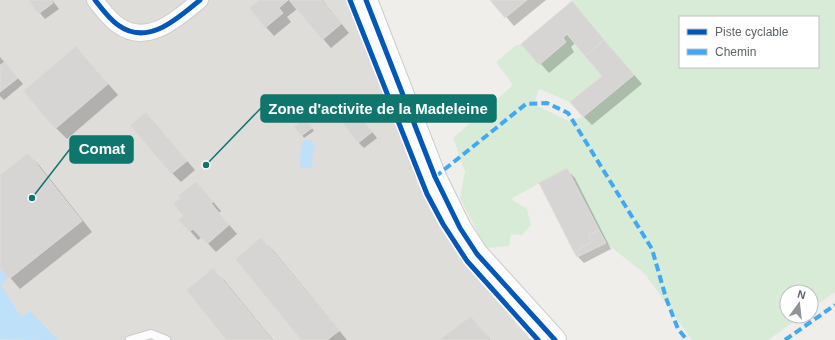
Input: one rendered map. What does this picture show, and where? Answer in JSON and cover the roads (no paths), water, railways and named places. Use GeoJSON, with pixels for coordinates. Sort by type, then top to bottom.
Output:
{"type":"FeatureCollection","features":[{"type":"Feature","properties":{"kind":"street"},"geometry":{"type":"LineString","coordinates":[[95,0],[118,26],[132,32],[144,33],[157,31],[170,24],[200,0]]}},
{"type":"Feature","properties":{"kind":"street"},"geometry":{"type":"LineString","coordinates":[[366,0],[440,189],[456,222],[477,254],[555,340]]}},
{"type":"Feature","properties":{"kind":"lane"},"geometry":{"type":"LineString","coordinates":[[130,340],[151,334],[166,340]]}},
{"type":"Feature","properties":{"kind":"water"},"geometry":{"type":"Polygon","coordinates":[[[304,140],[311,140],[315,145],[313,151],[312,168],[300,168],[301,146],[304,140]]]}},
{"type":"Feature","properties":{"kind":"water"},"geometry":{"type":"Polygon","coordinates":[[[0,268],[8,278],[1,285],[21,317],[30,311],[58,340],[0,339],[0,268]]]}},
{"type":"Feature","properties":{"kind":"place","name":"Zone d'activite de la Madeleine"},"geometry":{"type":"Point","coordinates":[206,165]}},
{"type":"Feature","properties":{"kind":"place","name":"Comat"},"geometry":{"type":"Point","coordinates":[32,198]}}]}
